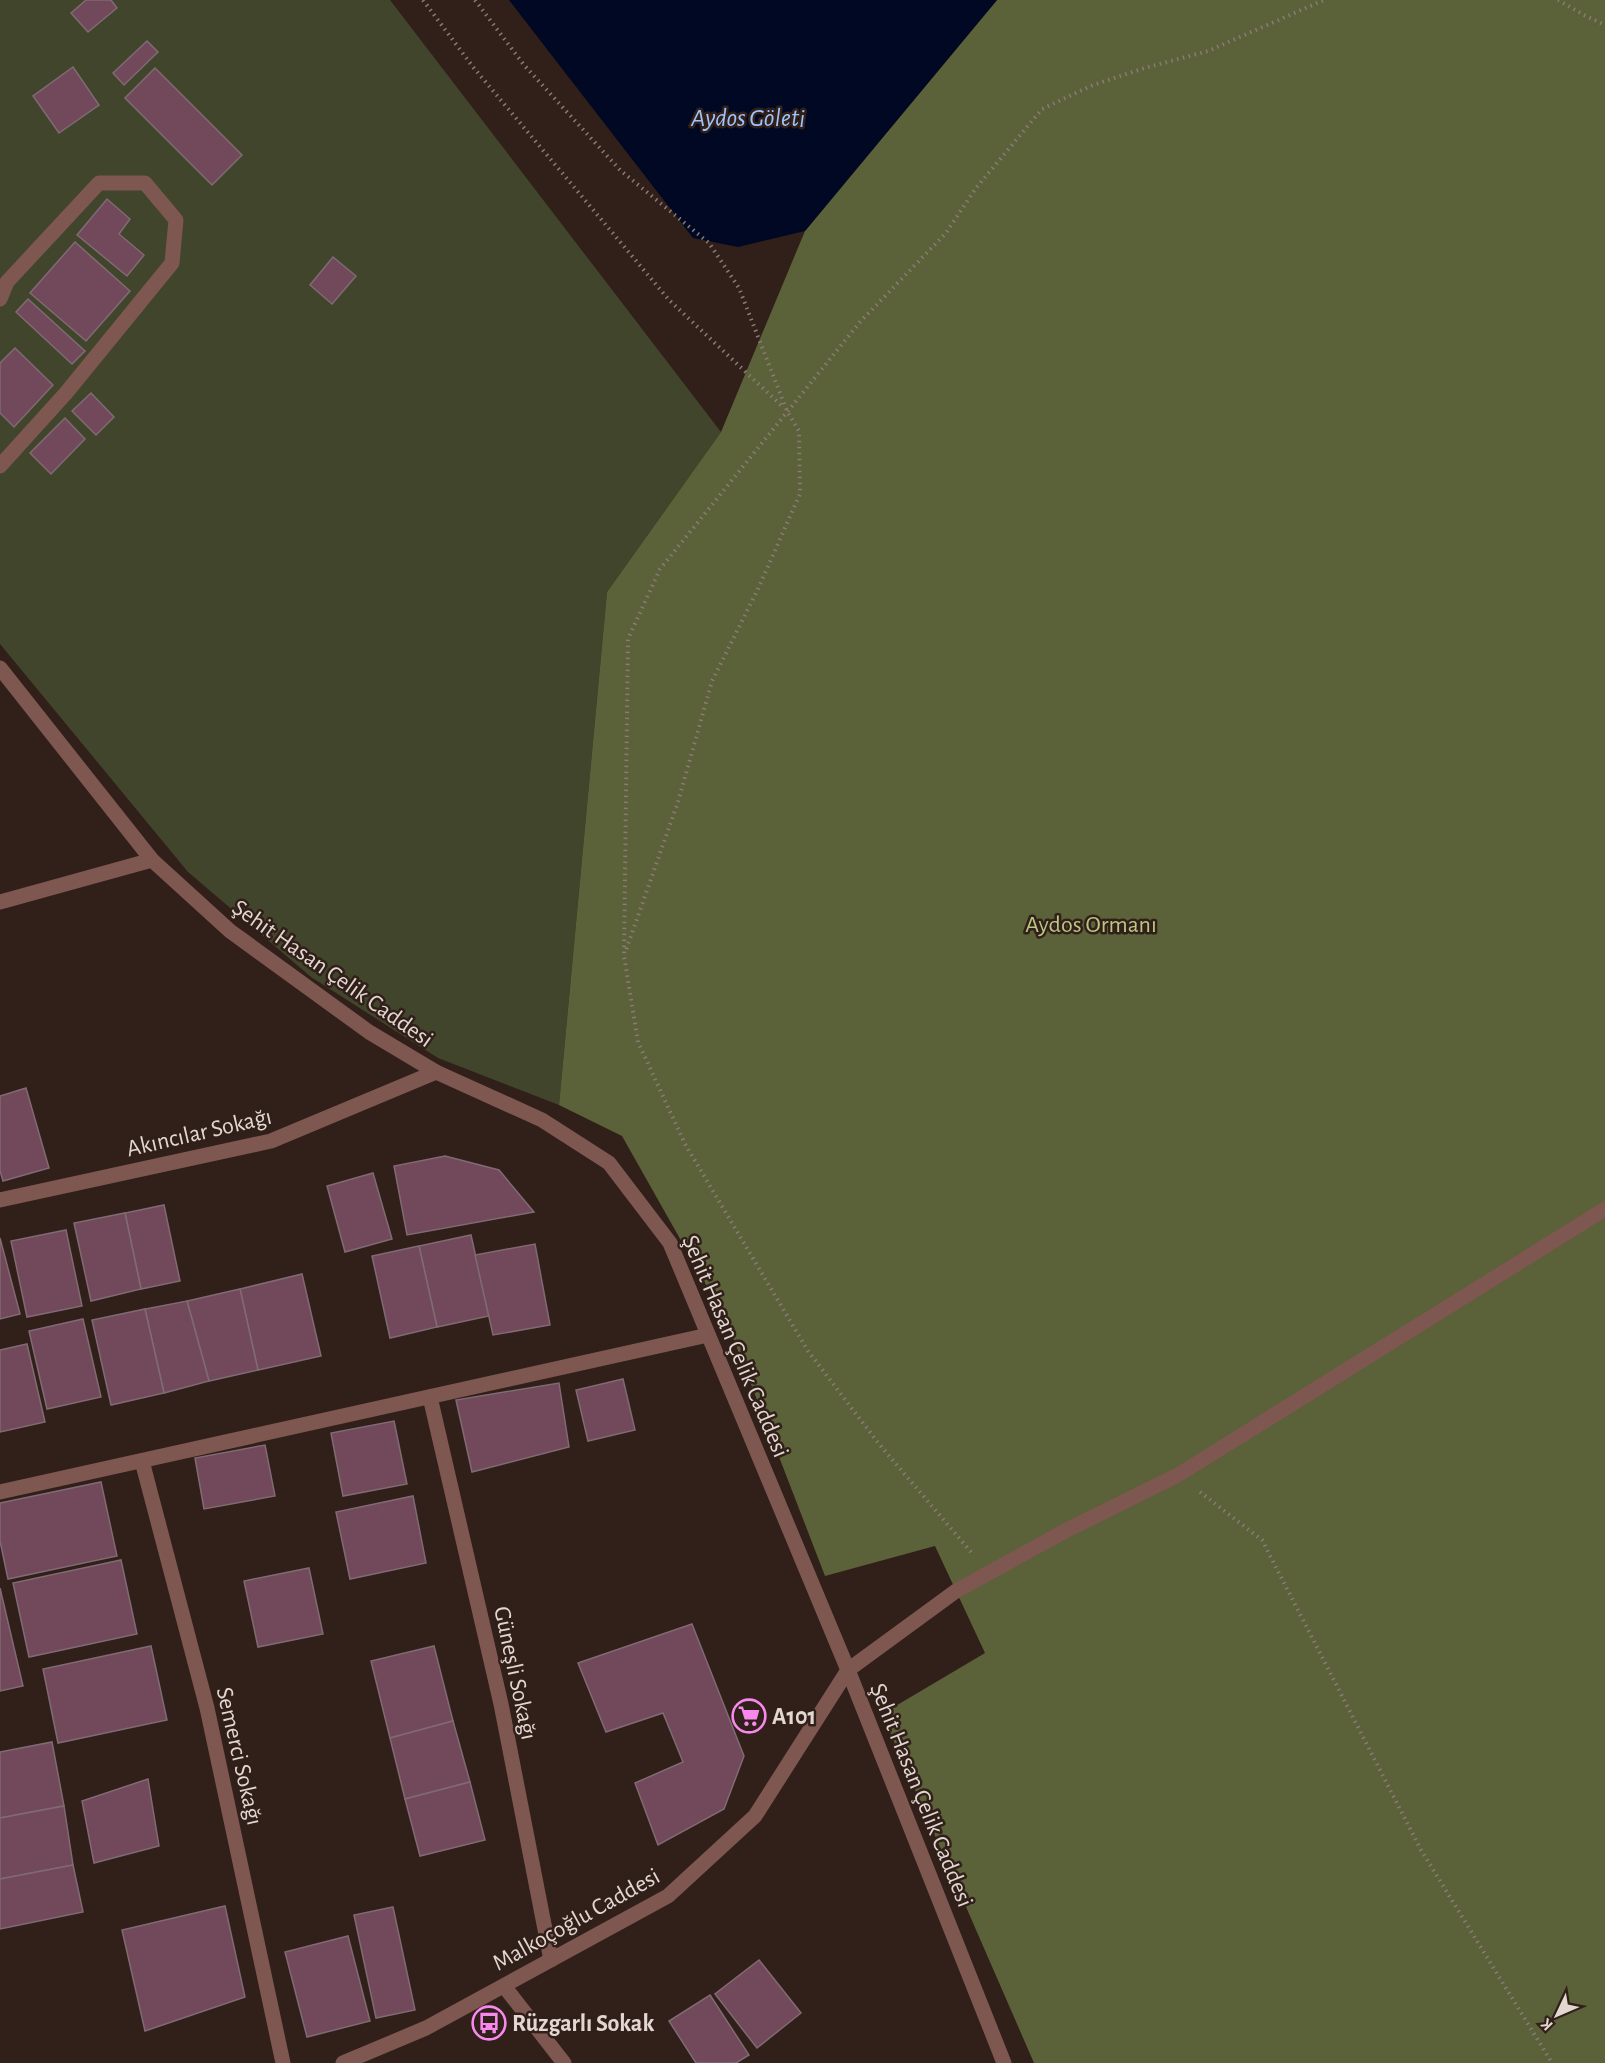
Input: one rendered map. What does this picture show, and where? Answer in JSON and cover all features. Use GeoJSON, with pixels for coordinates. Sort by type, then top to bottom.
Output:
{"type":"FeatureCollection","features":[{"type":"Feature","properties":{"kind":"street"},"geometry":{"type":"LineString","coordinates":[[0,299],[7,282],[99,183],[145,183],[176,220],[172,263],[66,393],[0,466]]}},
{"type":"Feature","properties":{"kind":"street","name":"Şehit Hasan Çelik Caddesi"},"geometry":{"type":"LineString","coordinates":[[0,668],[152,860],[230,931],[369,1032],[436,1072],[542,1120],[609,1163],[670,1243],[848,1670],[1004,2063]]}},
{"type":"Feature","properties":{"kind":"street"},"geometry":{"type":"LineString","coordinates":[[0,902],[152,860]]}},
{"type":"Feature","properties":{"kind":"street","name":"Akıncılar Sokağı"},"geometry":{"type":"LineString","coordinates":[[0,1200],[271,1141],[436,1072]]}},
{"type":"Feature","properties":{"kind":"street"},"geometry":{"type":"LineString","coordinates":[[848,1670],[956,1591],[1065,1531],[1178,1475],[1605,1209]]}},
{"type":"Feature","properties":{"kind":"street"},"geometry":{"type":"LineString","coordinates":[[0,1492],[708,1335]]}},
{"type":"Feature","properties":{"kind":"street","name":"Güneşli Sokağı"},"geometry":{"type":"LineString","coordinates":[[430,1397],[501,1704],[551,1960]]}},
{"type":"Feature","properties":{"kind":"street","name":"Semerci Sokağı"},"geometry":{"type":"LineString","coordinates":[[142,1461],[207,1708],[283,2063]]}},
{"type":"Feature","properties":{"kind":"street","name":"Malkoçoğlu Caddesi"},"geometry":{"type":"LineString","coordinates":[[343,2063],[426,2028],[668,1896],[755,1816],[848,1670]]}},
{"type":"Feature","properties":{"kind":"street"},"geometry":{"type":"LineString","coordinates":[[504,1986],[564,2063]]}},
{"type":"Feature","properties":{"kind":"path"},"geometry":{"type":"LineString","coordinates":[[423,0],[473,67],[669,300],[787,411]]}},
{"type":"Feature","properties":{"kind":"path"},"geometry":{"type":"LineString","coordinates":[[475,0],[524,65],[620,170],[709,243],[739,288],[787,411],[799,431],[800,494],[757,591],[712,681],[678,802],[624,956]]}},
{"type":"Feature","properties":{"kind":"path"},"geometry":{"type":"LineString","coordinates":[[989,1572],[879,1444],[808,1351],[686,1144],[638,1042],[624,956],[628,639],[660,569],[860,322],[946,233],[976,188],[1042,109],[1093,85],[1208,51],[1324,0]]}},
{"type":"Feature","properties":{"kind":"path"},"geometry":{"type":"LineString","coordinates":[[1558,0],[1605,25]]}},
{"type":"Feature","properties":{"kind":"path"},"geometry":{"type":"LineString","coordinates":[[1178,1475],[1262,1540],[1421,1850],[1552,2063]]}},
{"type":"Feature","properties":{"kind":"green space"},"geometry":{"type":"Polygon","coordinates":[[[0,0],[390,0],[721,432],[607,592],[559,1105],[438,1058],[311,977],[188,872],[0,644],[0,0]]]}},
{"type":"Feature","properties":{"kind":"green space","name":"Aydos Ormanı"},"geometry":{"type":"Polygon","coordinates":[[[997,0],[1605,0],[1605,2063],[1034,2063],[882,1714],[985,1653],[935,1546],[825,1576],[727,1322],[622,1136],[559,1105],[607,592],[721,432],[805,231],[997,0]]]}},
{"type":"Feature","properties":{"kind":"water","name":"Aydos Göleti"},"geometry":{"type":"Polygon","coordinates":[[[509,0],[997,0],[805,231],[738,247],[693,238],[509,0]]]}},
{"type":"Feature","properties":{"kind":"building"},"geometry":{"type":"Polygon","coordinates":[[[86,0],[111,0],[117,8],[88,32],[71,13],[86,0]]]}},
{"type":"Feature","properties":{"kind":"building"},"geometry":{"type":"Polygon","coordinates":[[[147,41],[158,52],[124,85],[113,73],[147,41]]]}},
{"type":"Feature","properties":{"kind":"building"},"geometry":{"type":"Polygon","coordinates":[[[73,67],[99,105],[59,133],[33,96],[73,67]]]}},
{"type":"Feature","properties":{"kind":"building"},"geometry":{"type":"Polygon","coordinates":[[[155,68],[242,155],[212,185],[125,98],[155,68]]]}},
{"type":"Feature","properties":{"kind":"building"},"geometry":{"type":"Polygon","coordinates":[[[107,199],[130,219],[119,234],[144,255],[127,276],[77,235],[107,199]]]}},
{"type":"Feature","properties":{"kind":"building"},"geometry":{"type":"Polygon","coordinates":[[[75,242],[130,291],[86,341],[30,293],[75,242]]]}},
{"type":"Feature","properties":{"kind":"building"},"geometry":{"type":"Polygon","coordinates":[[[333,257],[356,276],[332,304],[310,285],[333,257]]]}},
{"type":"Feature","properties":{"kind":"building"},"geometry":{"type":"Polygon","coordinates":[[[28,299],[85,351],[72,364],[16,312],[28,299]]]}},
{"type":"Feature","properties":{"kind":"building"},"geometry":{"type":"Polygon","coordinates":[[[15,348],[53,385],[14,427],[0,413],[0,363],[15,348]]]}},
{"type":"Feature","properties":{"kind":"building"},"geometry":{"type":"Polygon","coordinates":[[[91,393],[114,417],[96,435],[72,411],[91,393]]]}},
{"type":"Feature","properties":{"kind":"building"},"geometry":{"type":"Polygon","coordinates":[[[65,418],[85,439],[51,474],[30,453],[65,418]]]}},
{"type":"Feature","properties":{"kind":"building"},"geometry":{"type":"Polygon","coordinates":[[[26,1088],[49,1168],[3,1181],[0,1171],[0,1096],[26,1088]]]}},
{"type":"Feature","properties":{"kind":"building"},"geometry":{"type":"Polygon","coordinates":[[[445,1156],[499,1170],[534,1212],[407,1235],[394,1166],[445,1156]]]}},
{"type":"Feature","properties":{"kind":"building"},"geometry":{"type":"Polygon","coordinates":[[[373,1173],[392,1239],[345,1252],[327,1186],[373,1173]]]}},
{"type":"Feature","properties":{"kind":"building"},"geometry":{"type":"Polygon","coordinates":[[[164,1205],[180,1281],[141,1289],[125,1213],[164,1205]]]}},
{"type":"Feature","properties":{"kind":"building"},"geometry":{"type":"Polygon","coordinates":[[[125,1213],[141,1289],[91,1301],[74,1223],[125,1213]]]}},
{"type":"Feature","properties":{"kind":"building"},"geometry":{"type":"Polygon","coordinates":[[[66,1230],[82,1306],[27,1317],[11,1241],[66,1230]]]}},
{"type":"Feature","properties":{"kind":"building"},"geometry":{"type":"Polygon","coordinates":[[[471,1235],[489,1316],[437,1327],[419,1246],[471,1235]]]}},
{"type":"Feature","properties":{"kind":"building"},"geometry":{"type":"Polygon","coordinates":[[[0,1238],[20,1314],[0,1319],[0,1238]]]}},
{"type":"Feature","properties":{"kind":"building"},"geometry":{"type":"Polygon","coordinates":[[[535,1244],[550,1325],[493,1335],[475,1255],[535,1244]]]}},
{"type":"Feature","properties":{"kind":"building"},"geometry":{"type":"Polygon","coordinates":[[[419,1246],[437,1327],[390,1338],[372,1256],[419,1246]]]}},
{"type":"Feature","properties":{"kind":"building"},"geometry":{"type":"Polygon","coordinates":[[[302,1274],[321,1356],[258,1370],[240,1289],[302,1274]]]}},
{"type":"Feature","properties":{"kind":"building"},"geometry":{"type":"Polygon","coordinates":[[[240,1289],[258,1370],[209,1381],[187,1301],[240,1289]]]}},
{"type":"Feature","properties":{"kind":"building"},"geometry":{"type":"Polygon","coordinates":[[[187,1301],[209,1381],[164,1393],[145,1309],[187,1301]]]}},
{"type":"Feature","properties":{"kind":"building"},"geometry":{"type":"Polygon","coordinates":[[[145,1309],[164,1393],[111,1405],[92,1320],[145,1309]]]}},
{"type":"Feature","properties":{"kind":"building"},"geometry":{"type":"Polygon","coordinates":[[[83,1319],[101,1397],[47,1409],[29,1331],[83,1319]]]}},
{"type":"Feature","properties":{"kind":"building"},"geometry":{"type":"Polygon","coordinates":[[[27,1344],[45,1422],[0,1432],[0,1350],[27,1344]]]}},
{"type":"Feature","properties":{"kind":"building"},"geometry":{"type":"Polygon","coordinates":[[[623,1379],[635,1430],[588,1441],[576,1390],[623,1379]]]}},
{"type":"Feature","properties":{"kind":"building"},"geometry":{"type":"Polygon","coordinates":[[[559,1383],[569,1447],[472,1472],[456,1400],[559,1383]]]}},
{"type":"Feature","properties":{"kind":"building"},"geometry":{"type":"Polygon","coordinates":[[[394,1421],[407,1484],[343,1496],[331,1433],[394,1421]]]}},
{"type":"Feature","properties":{"kind":"building"},"geometry":{"type":"Polygon","coordinates":[[[265,1445],[275,1496],[204,1509],[195,1458],[265,1445]]]}},
{"type":"Feature","properties":{"kind":"building"},"geometry":{"type":"Polygon","coordinates":[[[101,1482],[117,1556],[8,1579],[0,1541],[0,1503],[101,1482]]]}},
{"type":"Feature","properties":{"kind":"building"},"geometry":{"type":"Polygon","coordinates":[[[413,1496],[426,1563],[350,1579],[336,1512],[413,1496]]]}},
{"type":"Feature","properties":{"kind":"building"},"geometry":{"type":"Polygon","coordinates":[[[121,1560],[137,1634],[29,1657],[13,1583],[121,1560]]]}},
{"type":"Feature","properties":{"kind":"building"},"geometry":{"type":"Polygon","coordinates":[[[309,1568],[323,1634],[258,1647],[244,1581],[309,1568]]]}},
{"type":"Feature","properties":{"kind":"building"},"geometry":{"type":"Polygon","coordinates":[[[0,1588],[23,1686],[0,1691],[0,1588]]]}},
{"type":"Feature","properties":{"kind":"building"},"geometry":{"type":"Polygon","coordinates":[[[692,1624],[744,1756],[724,1809],[658,1845],[635,1783],[683,1762],[663,1713],[606,1732],[578,1663],[692,1624]]]}},
{"type":"Feature","properties":{"kind":"building"},"geometry":{"type":"Polygon","coordinates":[[[151,1646],[167,1720],[58,1743],[43,1669],[151,1646]]]}},
{"type":"Feature","properties":{"kind":"building"},"geometry":{"type":"Polygon","coordinates":[[[434,1646],[453,1721],[390,1738],[371,1661],[434,1646]]]}},
{"type":"Feature","properties":{"kind":"building"},"geometry":{"type":"Polygon","coordinates":[[[453,1721],[470,1782],[405,1799],[390,1738],[453,1721]]]}},
{"type":"Feature","properties":{"kind":"building"},"geometry":{"type":"Polygon","coordinates":[[[52,1742],[64,1806],[0,1818],[0,1752],[52,1742]]]}},
{"type":"Feature","properties":{"kind":"building"},"geometry":{"type":"Polygon","coordinates":[[[148,1779],[159,1846],[94,1863],[82,1801],[148,1779]]]}},
{"type":"Feature","properties":{"kind":"building"},"geometry":{"type":"Polygon","coordinates":[[[470,1782],[485,1840],[420,1856],[405,1799],[470,1782]]]}},
{"type":"Feature","properties":{"kind":"building"},"geometry":{"type":"Polygon","coordinates":[[[64,1806],[73,1865],[0,1879],[0,1818],[64,1806]]]}},
{"type":"Feature","properties":{"kind":"building"},"geometry":{"type":"Polygon","coordinates":[[[73,1865],[83,1912],[0,1929],[0,1879],[73,1865]]]}},
{"type":"Feature","properties":{"kind":"building"},"geometry":{"type":"Polygon","coordinates":[[[225,1906],[245,1997],[145,2031],[122,1930],[225,1906]]]}},
{"type":"Feature","properties":{"kind":"building"},"geometry":{"type":"Polygon","coordinates":[[[393,1907],[415,2010],[376,2018],[354,1915],[393,1907]]]}},
{"type":"Feature","properties":{"kind":"building"},"geometry":{"type":"Polygon","coordinates":[[[348,1936],[370,2021],[307,2037],[285,1952],[348,1936]]]}},
{"type":"Feature","properties":{"kind":"building"},"geometry":{"type":"Polygon","coordinates":[[[759,1960],[801,2013],[757,2048],[715,1994],[759,1960]]]}},
{"type":"Feature","properties":{"kind":"building"},"geometry":{"type":"Polygon","coordinates":[[[710,1995],[749,2055],[736,2063],[696,2063],[669,2021],[710,1995]]]}},
{"type":"Feature","properties":{"kind":"place","name":"A101"},"geometry":{"type":"Point","coordinates":[749,1716]}},
{"type":"Feature","properties":{"kind":"place","name":"Rüzgarlı Sokak"},"geometry":{"type":"Point","coordinates":[489,2023]}}]}
